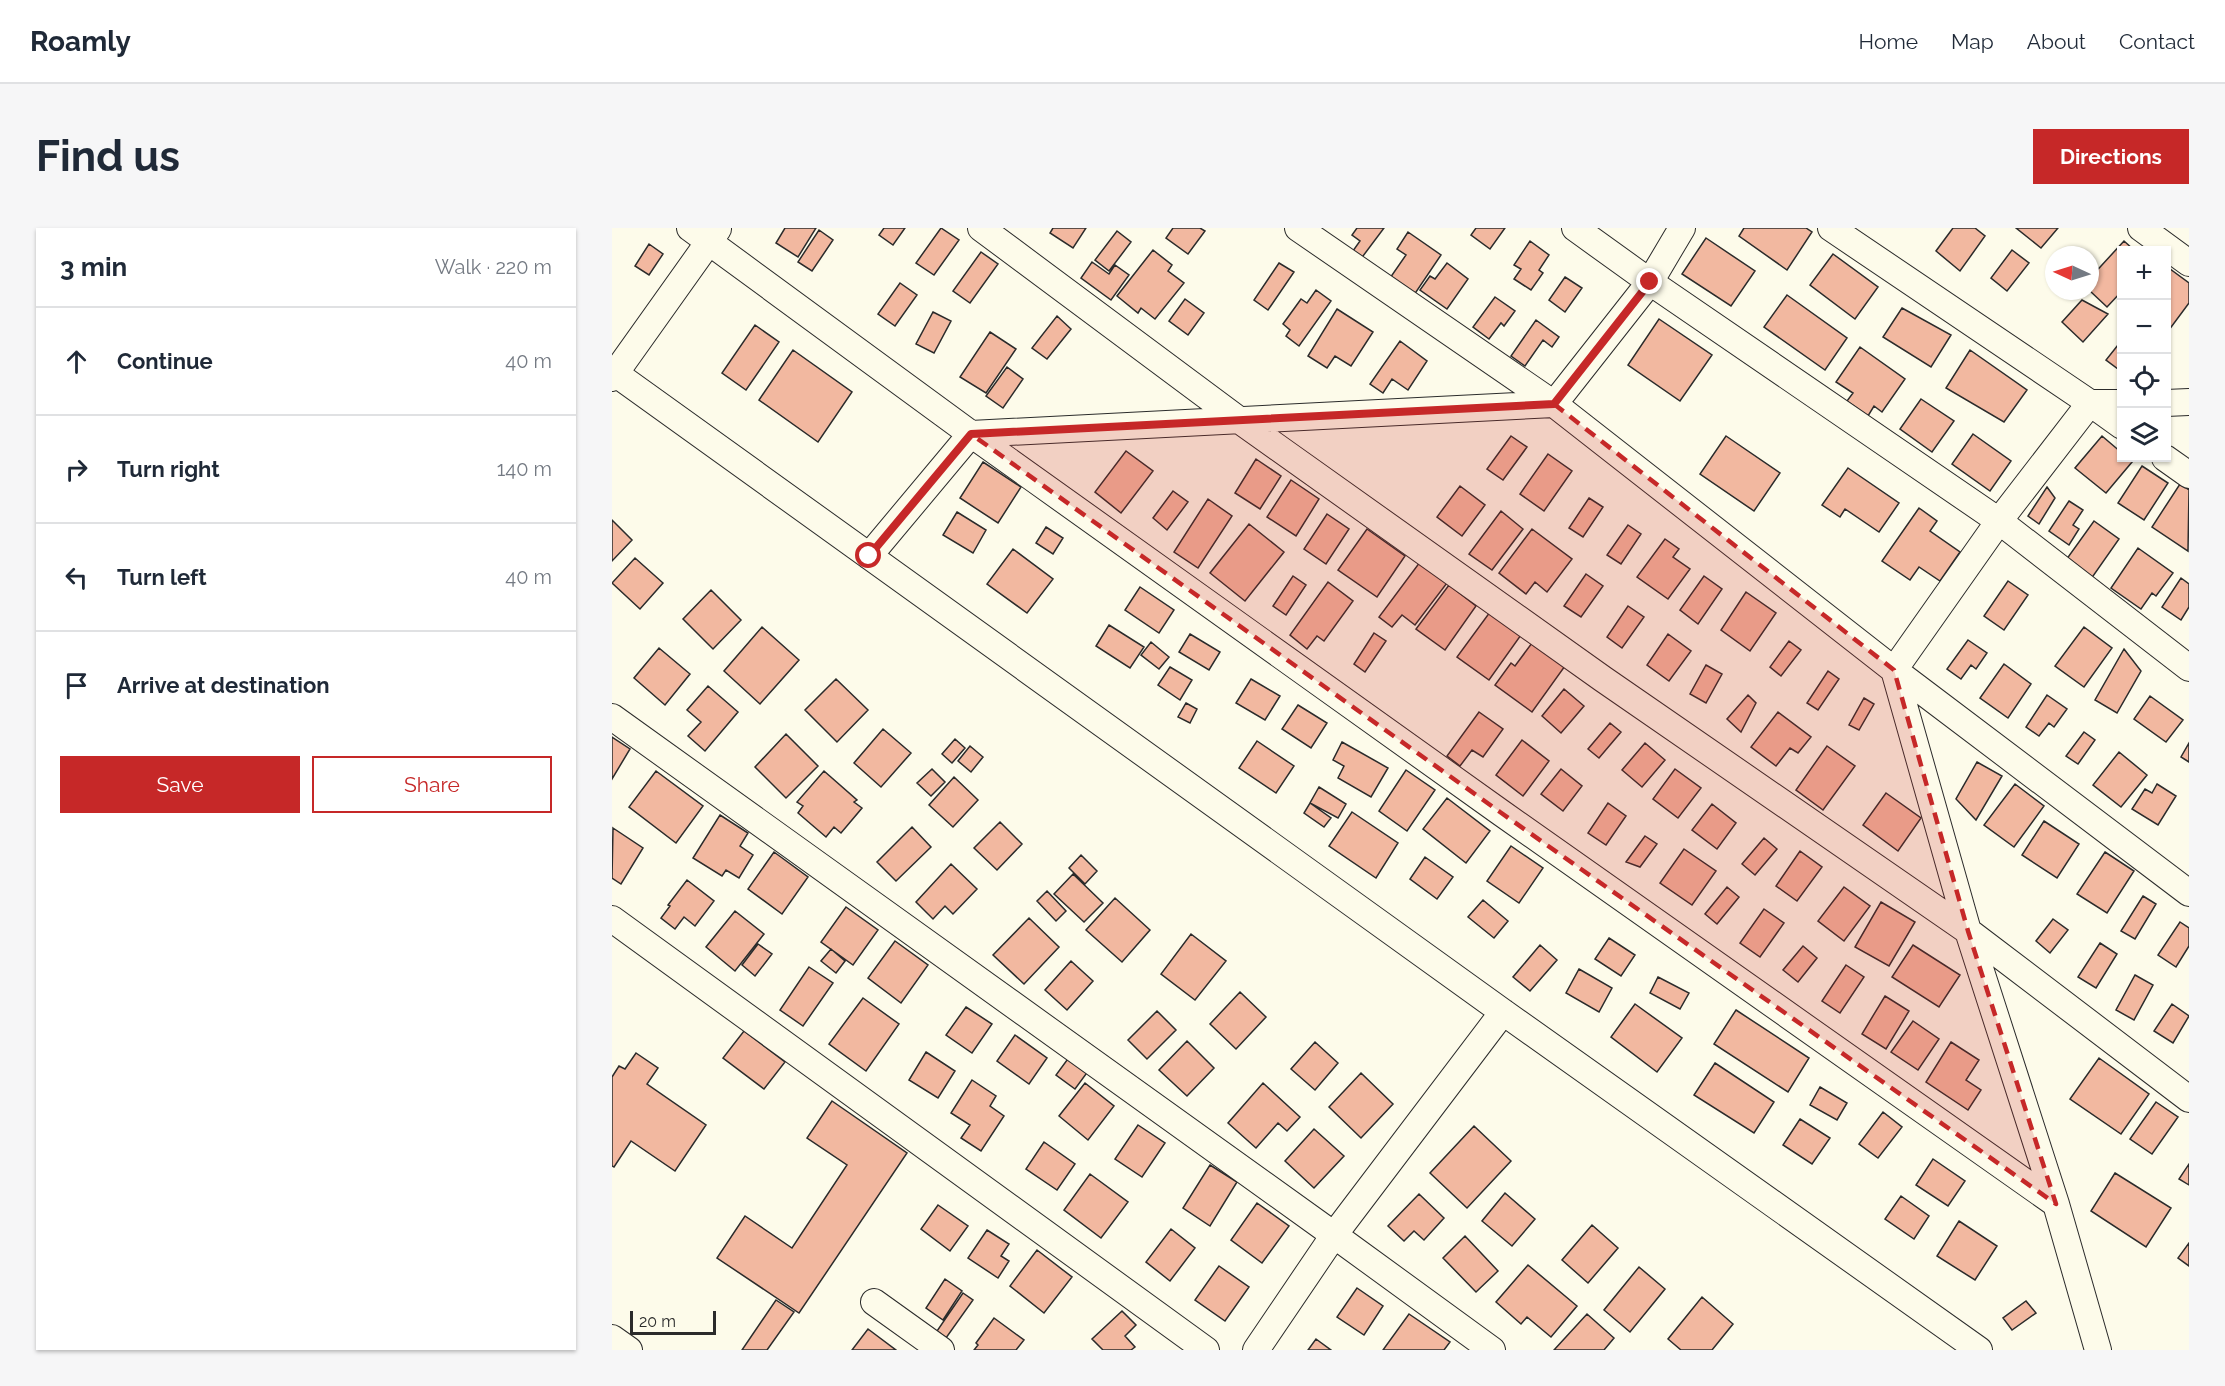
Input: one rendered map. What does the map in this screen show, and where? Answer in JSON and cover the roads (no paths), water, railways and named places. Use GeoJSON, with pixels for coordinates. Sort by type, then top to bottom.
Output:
{"type":"FeatureCollection","features":[{"type":"Feature","properties":{"kind":"street"},"geometry":{"type":"LineString","coordinates":[[981,228],[1239,420],[1603,679],[1968,931],[2189,1099]]}},
{"type":"Feature","properties":{"kind":"street"},"geometry":{"type":"LineString","coordinates":[[1298,228],[1554,404],[1894,670],[2189,893]]}},
{"type":"Feature","properties":{"kind":"street"},"geometry":{"type":"LineString","coordinates":[[1575,228],[1999,521],[2189,668]]}},
{"type":"Feature","properties":{"kind":"street"},"geometry":{"type":"LineString","coordinates":[[869,556],[971,434],[1554,404],[1650,282],[1682,228]]}},
{"type":"Feature","properties":{"kind":"street"},"geometry":{"type":"LineString","coordinates":[[1831,228],[2117,423]]}},
{"type":"Feature","properties":{"kind":"street"},"geometry":{"type":"LineString","coordinates":[[2141,228],[2189,263]]}},
{"type":"Feature","properties":{"kind":"street"},"geometry":{"type":"LineString","coordinates":[[613,374],[706,233],[971,434],[1490,805],[2056,1204]]}},
{"type":"Feature","properties":{"kind":"street"},"geometry":{"type":"LineString","coordinates":[[612,348],[613,374]]}},
{"type":"Feature","properties":{"kind":"street"},"geometry":{"type":"LineString","coordinates":[[613,374],[1979,1350]]}},
{"type":"Feature","properties":{"kind":"street"},"geometry":{"type":"LineString","coordinates":[[2171,403],[2189,402]]}},
{"type":"Feature","properties":{"kind":"street"},"geometry":{"type":"LineString","coordinates":[[2090,404],[2117,403]]}},
{"type":"Feature","properties":{"kind":"street"},"geometry":{"type":"LineString","coordinates":[[1894,670],[1999,521],[2090,404]]}},
{"type":"Feature","properties":{"kind":"street"},"geometry":{"type":"LineString","coordinates":[[2171,462],[2189,474]]}},
{"type":"Feature","properties":{"kind":"street"},"geometry":{"type":"LineString","coordinates":[[1894,670],[1968,931],[2056,1204],[2098,1350]]}},
{"type":"Feature","properties":{"kind":"street"},"geometry":{"type":"LineString","coordinates":[[612,717],[1492,1350]]}},
{"type":"Feature","properties":{"kind":"street"},"geometry":{"type":"LineString","coordinates":[[612,919],[1206,1350]]}},
{"type":"Feature","properties":{"kind":"street"},"geometry":{"type":"LineString","coordinates":[[1256,1350],[1334,1235],[1503,1012]]}},
{"type":"Feature","properties":{"kind":"street"},"geometry":{"type":"LineString","coordinates":[[874,1302],[941,1350]]}},
{"type":"Feature","properties":{"kind":"street"},"geometry":{"type":"LineString","coordinates":[[612,1338],[629,1350]]}}]}
